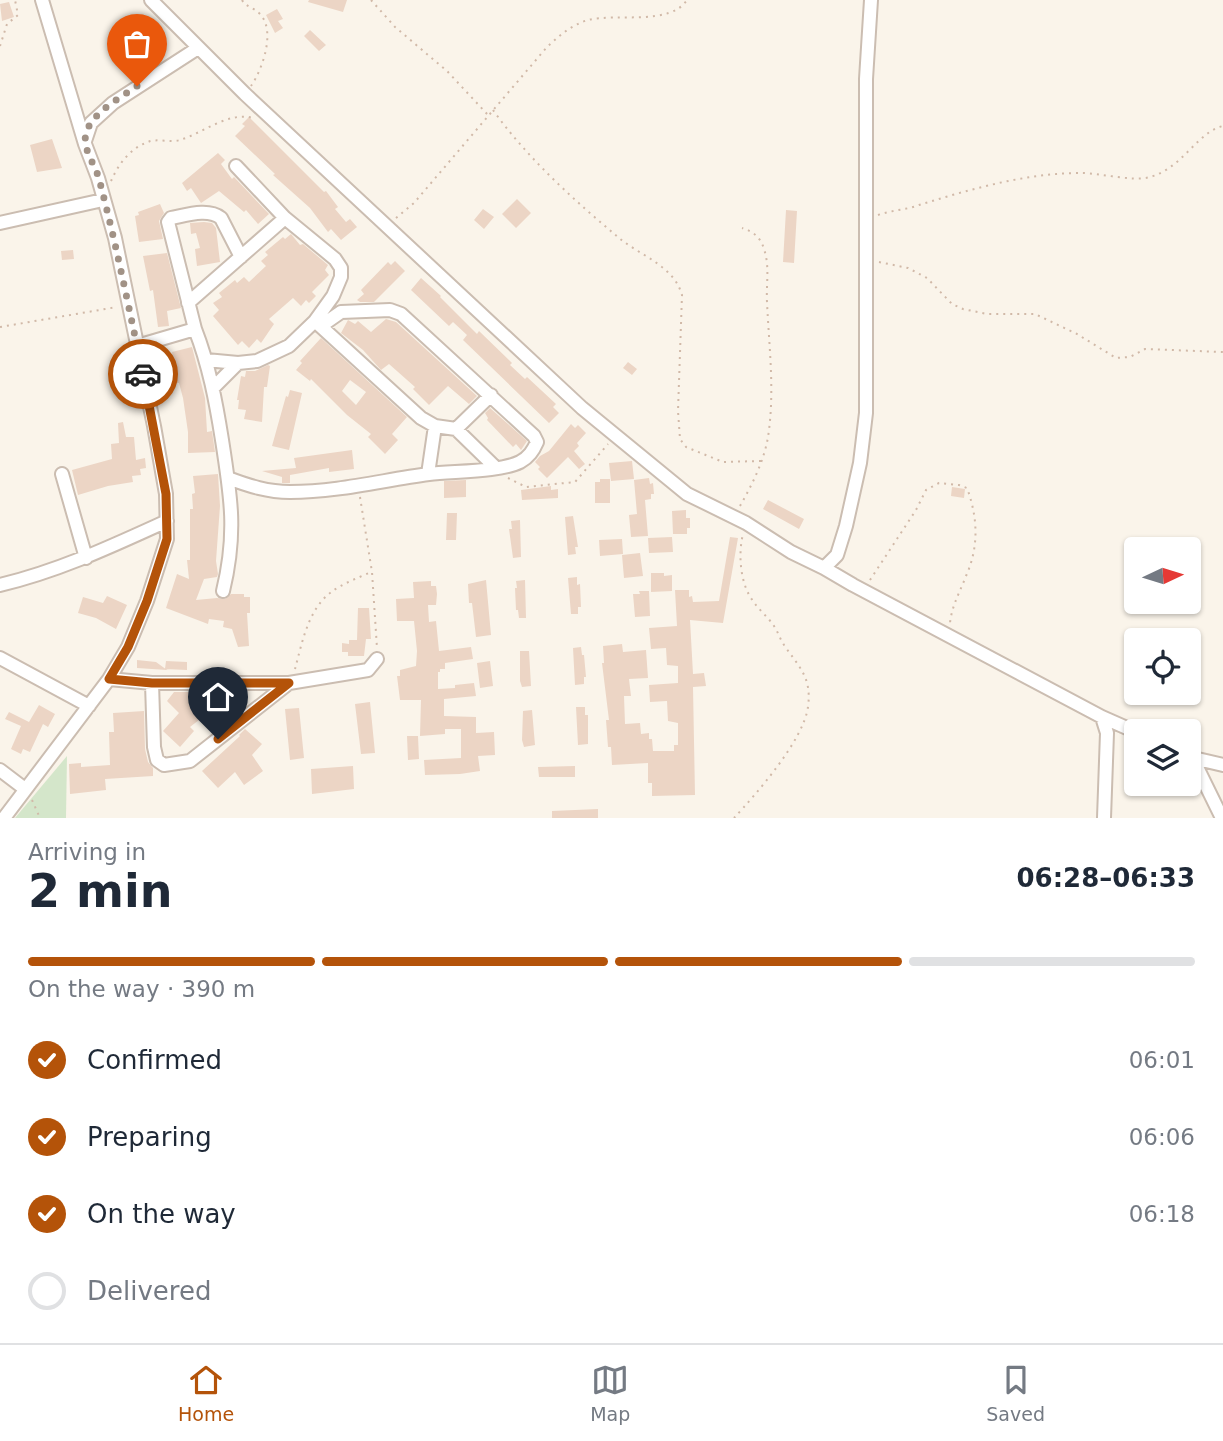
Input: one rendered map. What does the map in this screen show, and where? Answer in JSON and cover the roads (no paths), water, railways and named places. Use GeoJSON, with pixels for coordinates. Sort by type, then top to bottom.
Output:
{"type":"FeatureCollection","features":[{"type":"Feature","properties":{"kind":"street"},"geometry":{"type":"LineString","coordinates":[[4,818],[109,679],[128,647],[164,552],[167,521],[166,494],[154,426],[114,238],[42,0]]}},
{"type":"Feature","properties":{"kind":"street"},"geometry":{"type":"LineString","coordinates":[[824,568],[833,562],[840,548],[860,463],[866,413],[864,227],[866,79],[871,0]]}},
{"type":"Feature","properties":{"kind":"street"},"geometry":{"type":"LineString","coordinates":[[154,1],[245,94],[582,408],[687,494],[740,520],[791,552],[853,585],[1102,717],[1122,725]]}},
{"type":"Feature","properties":{"kind":"street"},"geometry":{"type":"LineString","coordinates":[[85,144],[91,123],[113,103],[198,48]]}},
{"type":"Feature","properties":{"kind":"street"},"geometry":{"type":"LineString","coordinates":[[236,166],[285,218],[335,259],[341,268],[341,277],[318,323]]}},
{"type":"Feature","properties":{"kind":"street"},"geometry":{"type":"LineString","coordinates":[[0,223],[102,197]]}},
{"type":"Feature","properties":{"kind":"street"},"geometry":{"type":"LineString","coordinates":[[223,591],[232,547],[232,508],[228,478],[213,388],[168,222],[171,218],[209,212],[217,214],[241,257]]}},
{"type":"Feature","properties":{"kind":"street"},"geometry":{"type":"LineString","coordinates":[[188,303],[285,218]]}},
{"type":"Feature","properties":{"kind":"street"},"geometry":{"type":"LineString","coordinates":[[206,360],[238,363],[257,361],[289,346],[318,323],[341,312],[390,310],[401,314],[491,395],[537,442],[533,453],[519,463],[428,474],[358,487],[290,492],[260,490],[228,478]]}},
{"type":"Feature","properties":{"kind":"street"},"geometry":{"type":"LineString","coordinates":[[318,323],[421,418],[435,426],[456,429],[495,467]]}},
{"type":"Feature","properties":{"kind":"street"},"geometry":{"type":"LineString","coordinates":[[137,346],[195,329]]}},
{"type":"Feature","properties":{"kind":"street"},"geometry":{"type":"LineString","coordinates":[[213,388],[238,363]]}},
{"type":"Feature","properties":{"kind":"street"},"geometry":{"type":"LineString","coordinates":[[456,429],[491,395]]}},
{"type":"Feature","properties":{"kind":"street"},"geometry":{"type":"LineString","coordinates":[[428,474],[435,426]]}},
{"type":"Feature","properties":{"kind":"street"},"geometry":{"type":"LineString","coordinates":[[62,474],[86,558]]}},
{"type":"Feature","properties":{"kind":"street"},"geometry":{"type":"LineString","coordinates":[[0,585],[34,577],[86,558],[167,521]]}},
{"type":"Feature","properties":{"kind":"street"},"geometry":{"type":"LineString","coordinates":[[0,658],[89,706]]}},
{"type":"Feature","properties":{"kind":"street"},"geometry":{"type":"LineString","coordinates":[[109,679],[152,683],[289,683],[368,670],[377,659]]}},
{"type":"Feature","properties":{"kind":"street"},"geometry":{"type":"LineString","coordinates":[[152,683],[155,747],[157,760],[164,765],[190,761],[289,683]]}},
{"type":"Feature","properties":{"kind":"street"},"geometry":{"type":"LineString","coordinates":[[1102,717],[1107,733],[1104,818]]}},
{"type":"Feature","properties":{"kind":"street"},"geometry":{"type":"LineString","coordinates":[[1107,733],[1122,725]]}},
{"type":"Feature","properties":{"kind":"street"},"geometry":{"type":"LineString","coordinates":[[1201,760],[1223,765]]}},
{"type":"Feature","properties":{"kind":"street"},"geometry":{"type":"LineString","coordinates":[[0,770],[25,789]]}},
{"type":"Feature","properties":{"kind":"street"},"geometry":{"type":"LineString","coordinates":[[1201,777],[1222,818]]}}]}
